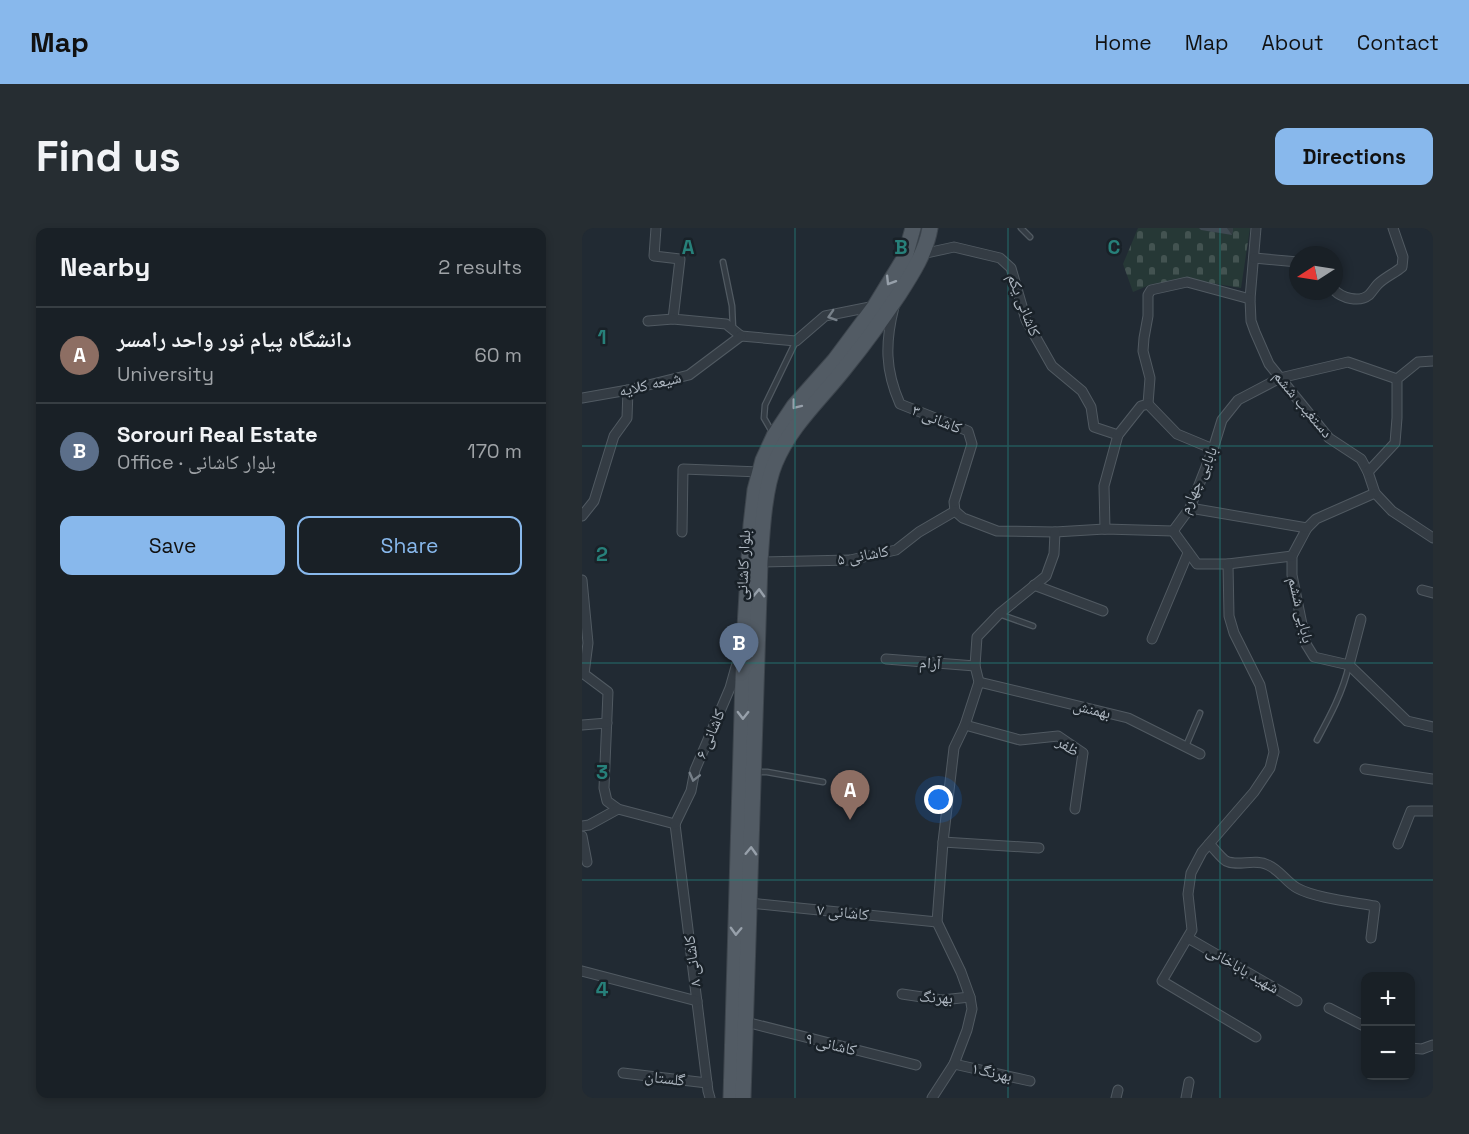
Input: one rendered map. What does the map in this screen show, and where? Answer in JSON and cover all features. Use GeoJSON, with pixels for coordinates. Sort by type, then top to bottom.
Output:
{"type":"FeatureCollection","features":[{"type":"Feature","properties":{"kind":"main road","name":"بلوار کاشانی"},"geometry":{"type":"LineString","coordinates":[[744,1098],[746,1022],[744,644],[755,490],[763,460],[774,436],[795,406],[834,361],[874,306],[905,257],[913,228]]}},
{"type":"Feature","properties":{"kind":"main road","name":"بلوار کاشانی"},"geometry":{"type":"LineString","coordinates":[[731,1098],[753,772],[762,527],[767,492],[774,465],[787,438],[848,365],[909,278],[922,254],[930,228]]}},
{"type":"Feature","properties":{"kind":"street"},"geometry":{"type":"LineString","coordinates":[[656,228],[654,256],[680,259],[673,319]]}},
{"type":"Feature","properties":{"kind":"street","name":"دستغیب ششم"},"geometry":{"type":"LineString","coordinates":[[1256,228],[1250,299],[1251,321],[1269,364],[1329,438],[1361,459],[1375,493],[1392,511],[1433,538]]}},
{"type":"Feature","properties":{"kind":"street"},"geometry":{"type":"LineString","coordinates":[[1343,296],[1356,300],[1367,297],[1380,282],[1402,267],[1403,257],[1393,228]]}},
{"type":"Feature","properties":{"kind":"street","name":"کاشانی یکم"},"geometry":{"type":"LineString","coordinates":[[922,254],[954,247],[1000,258],[1011,268],[1026,320],[1052,366],[1082,391],[1091,407],[1094,427],[1118,435]]}},
{"type":"Feature","properties":{"kind":"street"},"geometry":{"type":"LineString","coordinates":[[1254,258],[1289,261]]}},
{"type":"Feature","properties":{"kind":"street"},"geometry":{"type":"LineString","coordinates":[[1213,449],[1177,434],[1148,404],[1150,378],[1143,351],[1148,316],[1148,295],[1151,290],[1188,282],[1250,299]]}},
{"type":"Feature","properties":{"kind":"street","name":"کاشانی ۳"},"geometry":{"type":"LineString","coordinates":[[896,297],[889,325],[887,355],[892,387],[900,404],[968,431],[972,444],[954,502],[955,511]]}},
{"type":"Feature","properties":{"kind":"street"},"geometry":{"type":"LineString","coordinates":[[648,321],[673,319],[726,324],[741,336],[796,341],[825,316],[874,306]]}},
{"type":"Feature","properties":{"kind":"street","name":"شیعه کلایه"},"geometry":{"type":"LineString","coordinates":[[582,398],[628,390],[689,375],[741,336]]}},
{"type":"Feature","properties":{"kind":"street"},"geometry":{"type":"LineString","coordinates":[[1368,472],[1395,442],[1397,379],[1418,362],[1433,361]]}},
{"type":"Feature","properties":{"kind":"street","name":"بابایی چهارم"},"geometry":{"type":"LineString","coordinates":[[1055,532],[1105,529],[1173,531],[1190,508],[1222,420],[1238,400],[1280,378],[1348,362],[1397,379]]}},
{"type":"Feature","properties":{"kind":"street"},"geometry":{"type":"LineString","coordinates":[[582,516],[594,501],[614,436],[627,418],[628,390]]}},
{"type":"Feature","properties":{"kind":"street"},"geometry":{"type":"LineString","coordinates":[[1105,529],[1104,486],[1118,435],[1141,406],[1148,404]]}},
{"type":"Feature","properties":{"kind":"street"},"geometry":{"type":"LineString","coordinates":[[682,532],[683,469],[760,472]]}},
{"type":"Feature","properties":{"kind":"street","name":"بابایی ششم"},"geometry":{"type":"LineString","coordinates":[[1349,665],[1314,657],[1306,644],[1292,575],[1292,556],[1307,528],[1316,519],[1375,493]]}},
{"type":"Feature","properties":{"kind":"street"},"geometry":{"type":"LineString","coordinates":[[1190,508],[1307,528]]}},
{"type":"Feature","properties":{"kind":"street"},"geometry":{"type":"LineString","coordinates":[[932,1098],[954,1064],[972,1009],[961,972],[937,922],[943,842],[954,748],[965,725],[979,682],[975,666],[977,637],[999,614],[1046,576],[1054,554],[1055,532],[997,531],[963,518],[955,511]]}},
{"type":"Feature","properties":{"kind":"street","name":"کاشانی ۵"},"geometry":{"type":"LineString","coordinates":[[760,562],[850,560],[896,550],[919,532],[955,511]]}},
{"type":"Feature","properties":{"kind":"street"},"geometry":{"type":"LineString","coordinates":[[1173,531],[1197,564],[1228,564],[1292,556]]}},
{"type":"Feature","properties":{"kind":"street"},"geometry":{"type":"LineString","coordinates":[[1152,639],[1188,553]]}},
{"type":"Feature","properties":{"kind":"street"},"geometry":{"type":"LineString","coordinates":[[1228,564],[1229,616],[1234,633],[1260,685],[1274,752],[1270,768],[1254,792],[1202,852],[1191,873],[1188,894],[1192,930],[1162,981],[1256,1036]]}},
{"type":"Feature","properties":{"kind":"street"},"geometry":{"type":"LineString","coordinates":[[582,580],[588,643],[584,674],[608,692],[604,788],[607,801],[618,809],[675,824]]}},
{"type":"Feature","properties":{"kind":"street"},"geometry":{"type":"LineString","coordinates":[[1034,585],[1103,611]]}},
{"type":"Feature","properties":{"kind":"street"},"geometry":{"type":"LineString","coordinates":[[1422,590],[1433,593]]}},
{"type":"Feature","properties":{"kind":"street"},"geometry":{"type":"LineString","coordinates":[[1361,619],[1349,665],[1407,721],[1432,725]]}},
{"type":"Feature","properties":{"kind":"street","name":"کاشانی ۶"},"geometry":{"type":"LineString","coordinates":[[675,824],[691,791],[695,770],[730,688],[744,644]]}},
{"type":"Feature","properties":{"kind":"street","name":"آرام"},"geometry":{"type":"LineString","coordinates":[[886,659],[975,666]]}},
{"type":"Feature","properties":{"kind":"street","name":"بهمنش"},"geometry":{"type":"LineString","coordinates":[[979,682],[1128,718],[1200,754]]}},
{"type":"Feature","properties":{"kind":"street"},"geometry":{"type":"LineString","coordinates":[[582,724],[607,723]]}},
{"type":"Feature","properties":{"kind":"street","name":"ظفر"},"geometry":{"type":"LineString","coordinates":[[965,725],[1020,740],[1058,736],[1083,753],[1075,809]]}},
{"type":"Feature","properties":{"kind":"street"},"geometry":{"type":"LineString","coordinates":[[1365,769],[1433,778]]}},
{"type":"Feature","properties":{"kind":"street"},"geometry":{"type":"LineString","coordinates":[[582,826],[589,825],[618,809]]}},
{"type":"Feature","properties":{"kind":"street"},"geometry":{"type":"LineString","coordinates":[[1398,844],[1411,811],[1433,812]]}},
{"type":"Feature","properties":{"kind":"street","name":"کاشانی ۸"},"geometry":{"type":"LineString","coordinates":[[675,824],[710,1098]]}},
{"type":"Feature","properties":{"kind":"street"},"geometry":{"type":"LineString","coordinates":[[582,836],[587,862]]}},
{"type":"Feature","properties":{"kind":"street"},"geometry":{"type":"LineString","coordinates":[[943,842],[1039,848]]}},
{"type":"Feature","properties":{"kind":"street"},"geometry":{"type":"LineString","coordinates":[[1209,844],[1227,861],[1235,863],[1257,861],[1267,864],[1305,893],[1375,906],[1371,938]]}},
{"type":"Feature","properties":{"kind":"street","name":"کاشانی ۷"},"geometry":{"type":"LineString","coordinates":[[744,902],[937,922]]}},
{"type":"Feature","properties":{"kind":"street","name":"شهید باباخانی"},"geometry":{"type":"LineString","coordinates":[[1188,938],[1297,1001]]}},
{"type":"Feature","properties":{"kind":"street"},"geometry":{"type":"LineString","coordinates":[[582,971],[697,1001]]}},
{"type":"Feature","properties":{"kind":"street","name":"بهرنگ"},"geometry":{"type":"LineString","coordinates":[[902,994],[942,1000],[970,997]]}},
{"type":"Feature","properties":{"kind":"street"},"geometry":{"type":"LineString","coordinates":[[1329,1008],[1361,1024]]}},
{"type":"Feature","properties":{"kind":"street","name":"کاشانی ۹"},"geometry":{"type":"LineString","coordinates":[[746,1022],[916,1065]]}},
{"type":"Feature","properties":{"kind":"street"},"geometry":{"type":"LineString","coordinates":[[1415,1048],[1422,1049],[1433,1045]]}},
{"type":"Feature","properties":{"kind":"street","name":"۱بهرنگ"},"geometry":{"type":"LineString","coordinates":[[954,1064],[1030,1081]]}},
{"type":"Feature","properties":{"kind":"street","name":"گلستان"},"geometry":{"type":"LineString","coordinates":[[623,1073],[707,1083]]}},
{"type":"Feature","properties":{"kind":"street"},"geometry":{"type":"LineString","coordinates":[[1186,1098],[1189,1082]]}},
{"type":"Feature","properties":{"kind":"lane"},"geometry":{"type":"LineString","coordinates":[[1021,228],[1030,237]]}},
{"type":"Feature","properties":{"kind":"lane"},"geometry":{"type":"LineString","coordinates":[[723,262],[732,306],[733,329]]}},
{"type":"Feature","properties":{"kind":"lane"},"geometry":{"type":"LineString","coordinates":[[774,436],[764,418],[765,405],[796,341]]}},
{"type":"Feature","properties":{"kind":"lane"},"geometry":{"type":"LineString","coordinates":[[999,614],[1033,626]]}},
{"type":"Feature","properties":{"kind":"lane"},"geometry":{"type":"LineString","coordinates":[[1317,740],[1337,703],[1349,665]]}},
{"type":"Feature","properties":{"kind":"lane"},"geometry":{"type":"LineString","coordinates":[[1186,746],[1200,713]]}},
{"type":"Feature","properties":{"kind":"lane"},"geometry":{"type":"LineString","coordinates":[[753,772],[767,772],[823,782]]}},
{"type":"Feature","properties":{"kind":"green space"},"geometry":{"type":"Polygon","coordinates":[[[1138,228],[1250,228],[1241,288],[1192,280],[1152,284],[1133,292],[1123,264],[1138,228]]]}},
{"type":"Feature","properties":{"kind":"place","name":"Sorouri Real Estate"},"geometry":{"type":"Point","coordinates":[739,673]}},
{"type":"Feature","properties":{"kind":"place","name":"دانشگاه پیام نور واحد رامسر"},"geometry":{"type":"Point","coordinates":[850,820]}}]}
